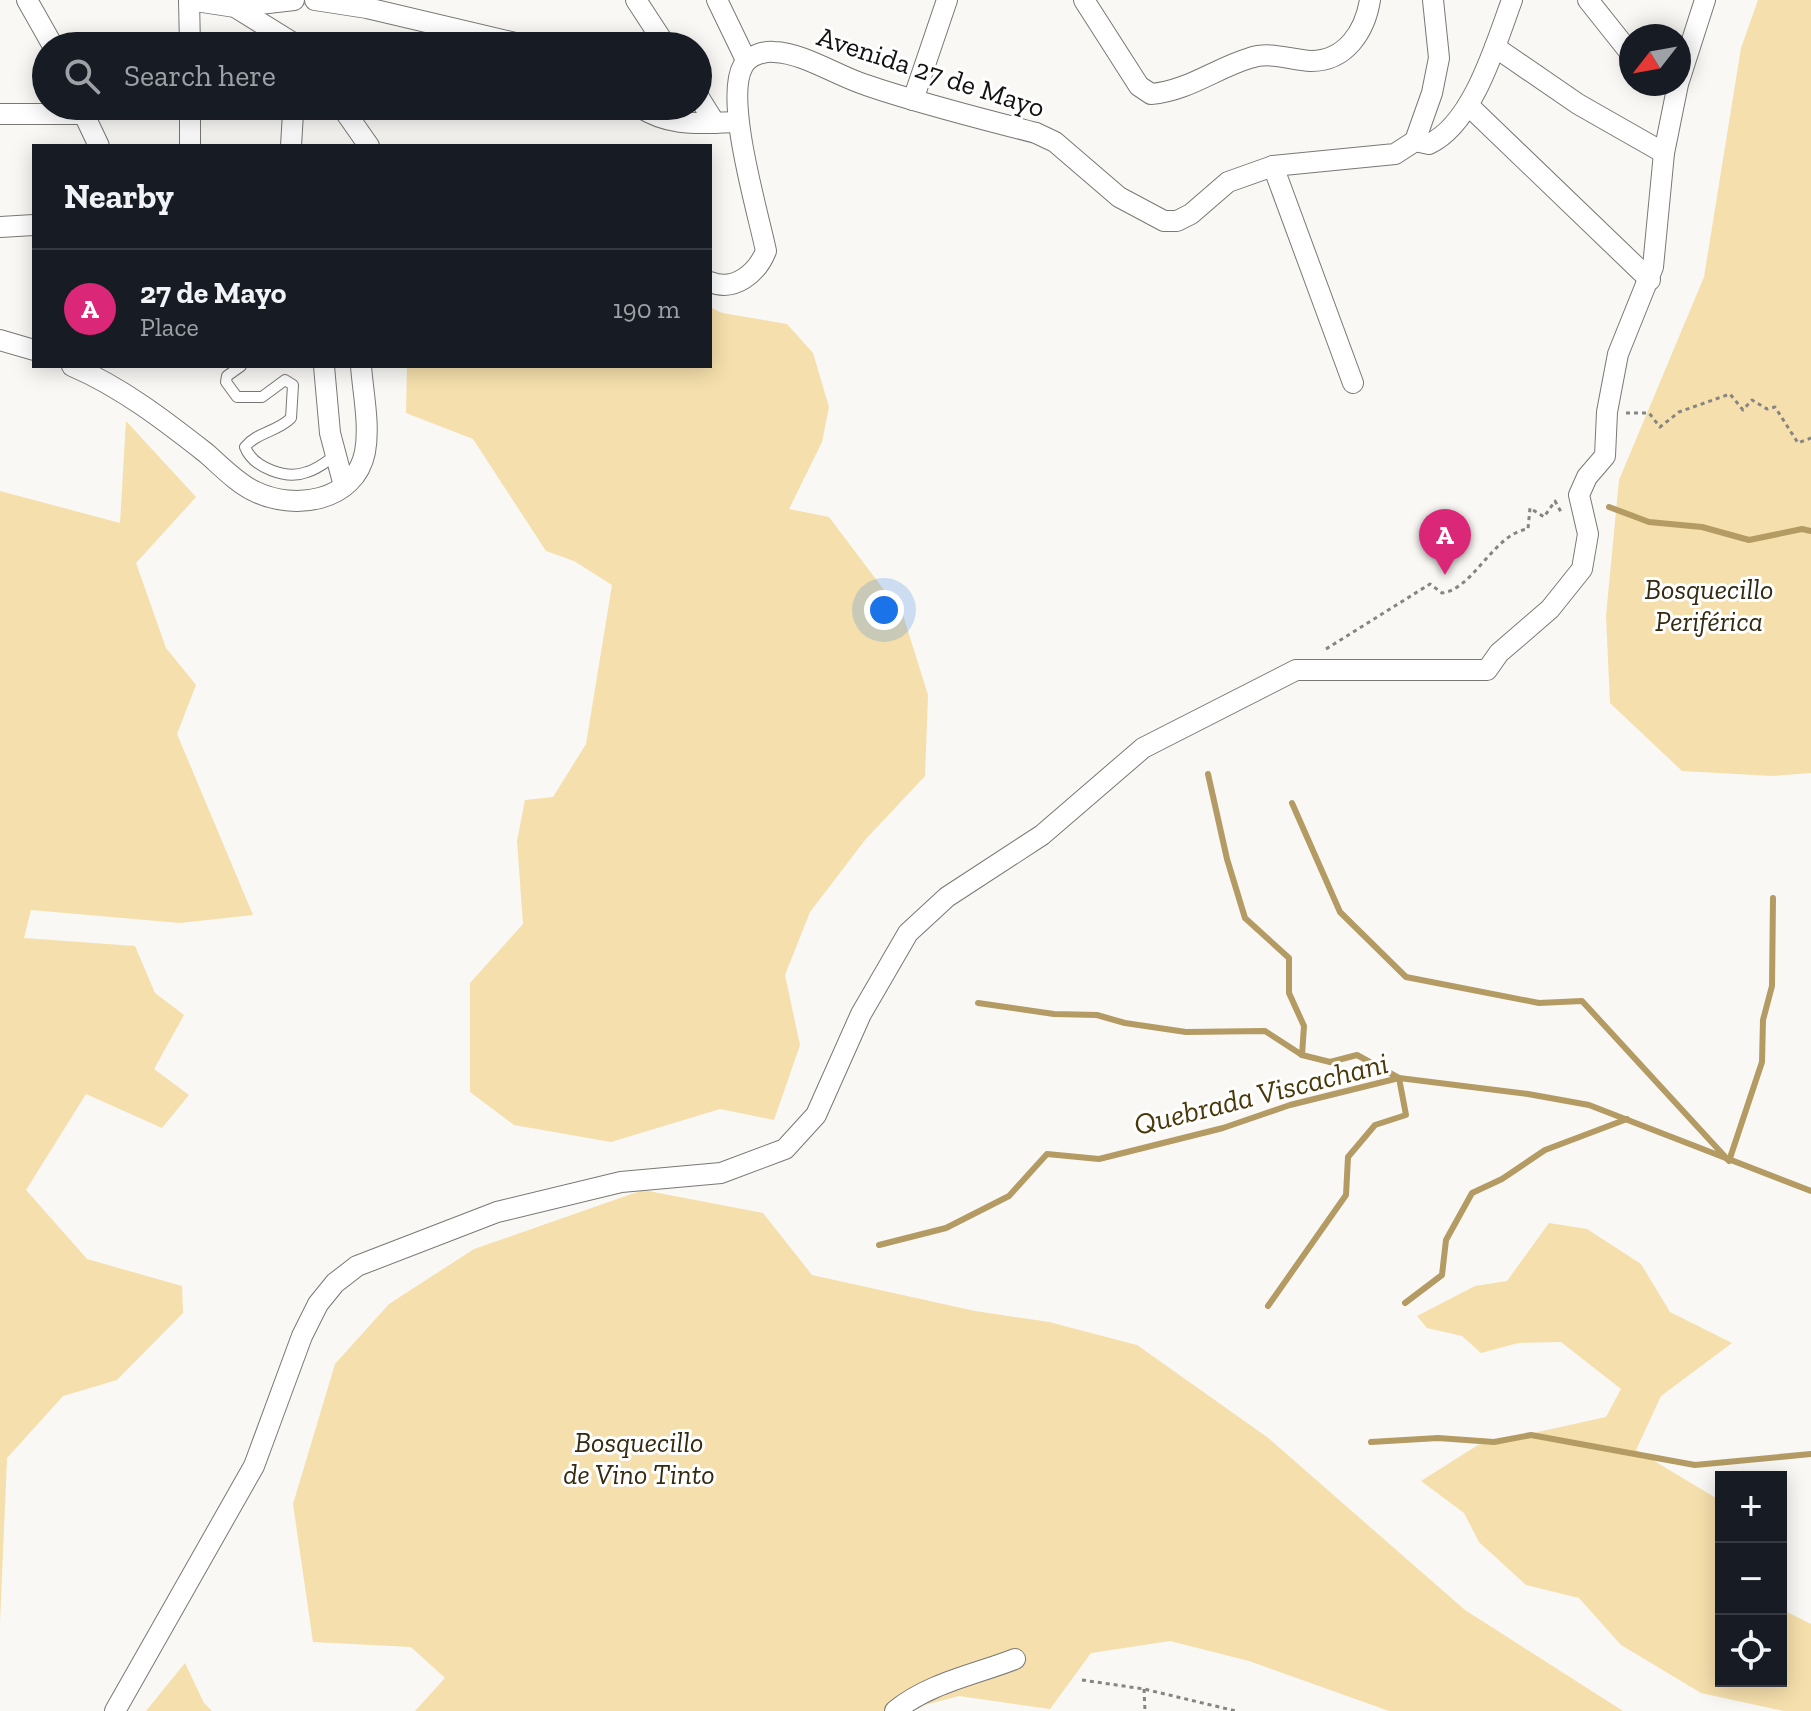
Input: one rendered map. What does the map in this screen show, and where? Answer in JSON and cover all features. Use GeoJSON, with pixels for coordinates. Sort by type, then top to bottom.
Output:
{"type":"FeatureCollection","features":[{"type":"Feature","properties":{"kind":"street"},"geometry":{"type":"LineString","coordinates":[[27,0],[45,32]]}},
{"type":"Feature","properties":{"kind":"street"},"geometry":{"type":"LineString","coordinates":[[190,32],[189,0],[235,7],[294,0]]}},
{"type":"Feature","properties":{"kind":"street"},"geometry":{"type":"LineString","coordinates":[[315,0],[367,8],[469,32]]}},
{"type":"Feature","properties":{"kind":"street"},"geometry":{"type":"LineString","coordinates":[[636,0],[657,32]]}},
{"type":"Feature","properties":{"kind":"street"},"geometry":{"type":"LineString","coordinates":[[712,282],[730,284],[741,280],[761,263],[766,251],[738,122],[738,78],[746,60],[717,0]]}},
{"type":"Feature","properties":{"kind":"street"},"geometry":{"type":"LineString","coordinates":[[913,100],[947,0]]}},
{"type":"Feature","properties":{"kind":"street"},"geometry":{"type":"LineString","coordinates":[[1084,0],[1139,86],[1151,94],[1192,84],[1251,57],[1266,55],[1325,60],[1346,49],[1361,32],[1370,0]]}},
{"type":"Feature","properties":{"kind":"street"},"geometry":{"type":"LineString","coordinates":[[1415,141],[1432,93],[1439,58],[1433,0]]}},
{"type":"Feature","properties":{"kind":"street","name":"Avenida 27 de Mayo"},"geometry":{"type":"LineString","coordinates":[[746,60],[775,52],[913,100],[1036,133],[1055,142],[1119,197],[1164,221],[1177,221],[1191,214],[1228,182],[1273,166],[1347,156],[1384,156],[1407,148],[1415,141],[1429,144],[1443,138],[1468,105],[1495,47],[1512,0]]}},
{"type":"Feature","properties":{"kind":"street"},"geometry":{"type":"LineString","coordinates":[[1588,0],[1619,39]]}},
{"type":"Feature","properties":{"kind":"street"},"geometry":{"type":"LineString","coordinates":[[1691,38],[1705,0]]}},
{"type":"Feature","properties":{"kind":"street"},"geometry":{"type":"LineString","coordinates":[[235,7],[275,32]]}},
{"type":"Feature","properties":{"kind":"street"},"geometry":{"type":"LineString","coordinates":[[1495,47],[1578,104],[1664,153]]}},
{"type":"Feature","properties":{"kind":"street"},"geometry":{"type":"LineString","coordinates":[[115,1711],[254,1466],[302,1336],[318,1304],[335,1283],[357,1266],[497,1212],[621,1182],[701,1178],[744,1167],[785,1149],[816,1115],[861,1014],[908,933],[956,890],[1042,835],[1143,748],[1296,670],[1487,670],[1499,653],[1550,609],[1582,569],[1588,534],[1579,495],[1587,477],[1605,456],[1607,412],[1618,354],[1650,280],[1672,96]]}},
{"type":"Feature","properties":{"kind":"street"},"geometry":{"type":"LineString","coordinates":[[1468,105],[1650,280]]}},
{"type":"Feature","properties":{"kind":"street"},"geometry":{"type":"LineString","coordinates":[[0,114],[32,112]]}},
{"type":"Feature","properties":{"kind":"street"},"geometry":{"type":"LineString","coordinates":[[712,118],[715,123]]}},
{"type":"Feature","properties":{"kind":"street"},"geometry":{"type":"LineString","coordinates":[[87,120],[98,144]]}},
{"type":"Feature","properties":{"kind":"street"},"geometry":{"type":"LineString","coordinates":[[190,120],[190,144]]}},
{"type":"Feature","properties":{"kind":"street"},"geometry":{"type":"LineString","coordinates":[[291,144],[293,120]]}},
{"type":"Feature","properties":{"kind":"street"},"geometry":{"type":"LineString","coordinates":[[351,120],[368,144]]}},
{"type":"Feature","properties":{"kind":"street"},"geometry":{"type":"LineString","coordinates":[[668,120],[674,123],[738,122]]}},
{"type":"Feature","properties":{"kind":"street"},"geometry":{"type":"LineString","coordinates":[[1273,166],[1353,383]]}},
{"type":"Feature","properties":{"kind":"street"},"geometry":{"type":"LineString","coordinates":[[0,227],[32,225]]}},
{"type":"Feature","properties":{"kind":"street"},"geometry":{"type":"LineString","coordinates":[[0,340],[32,349]]}},
{"type":"Feature","properties":{"kind":"street"},"geometry":{"type":"LineString","coordinates":[[77,368],[107,381],[254,491],[302,503],[327,496],[344,486],[358,470],[365,452],[361,368]]}},
{"type":"Feature","properties":{"kind":"street"},"geometry":{"type":"LineString","coordinates":[[324,368],[336,455],[344,486]]}},
{"type":"Feature","properties":{"kind":"street"},"geometry":{"type":"LineString","coordinates":[[895,1711],[911,1698],[1015,1659]]}},
{"type":"Feature","properties":{"kind":"lane"},"geometry":{"type":"LineString","coordinates":[[238,368],[227,376],[226,382],[237,397],[262,397],[285,380],[293,385],[291,418],[275,432],[251,439],[245,447],[257,463],[282,473],[305,474],[336,455]]}},
{"type":"Feature","properties":{"kind":"path"},"geometry":{"type":"LineString","coordinates":[[1607,412],[1649,413],[1660,427],[1679,412],[1730,394],[1743,410],[1752,400],[1767,409],[1775,407],[1798,443],[1811,438]]}},
{"type":"Feature","properties":{"kind":"path"},"geometry":{"type":"LineString","coordinates":[[1325,649],[1338,645],[1430,584],[1442,593],[1462,586],[1472,571],[1517,530],[1528,529],[1530,508],[1544,517],[1555,501],[1566,518]]}},
{"type":"Feature","properties":{"kind":"path"},"geometry":{"type":"LineString","coordinates":[[1082,1680],[1144,1689],[1236,1711]]}},
{"type":"Feature","properties":{"kind":"path"},"geometry":{"type":"LineString","coordinates":[[1144,1689],[1145,1711]]}},
{"type":"Feature","properties":{"kind":"green space","name":"Bosquecillo Periférica"},"geometry":{"type":"Polygon","coordinates":[[[1758,0],[1811,0],[1811,773],[1773,776],[1682,771],[1610,703],[1606,616],[1619,480],[1704,277],[1741,48],[1758,0]]]}},
{"type":"Feature","properties":{"kind":"green space"},"geometry":{"type":"Polygon","coordinates":[[[712,308],[722,313],[787,324],[813,353],[829,407],[822,442],[789,509],[829,517],[903,615],[928,695],[925,776],[865,840],[810,912],[785,975],[800,1045],[774,1120],[720,1109],[611,1142],[514,1125],[470,1092],[470,983],[523,924],[517,841],[525,800],[553,797],[586,744],[612,585],[574,561],[546,551],[473,439],[406,413],[407,368],[712,368],[712,308]]]}},
{"type":"Feature","properties":{"kind":"green space"},"geometry":{"type":"Polygon","coordinates":[[[126,421],[196,497],[136,563],[166,648],[196,685],[177,734],[253,915],[180,923],[31,910],[24,938],[135,946],[155,993],[184,1015],[154,1069],[189,1095],[162,1128],[86,1094],[26,1190],[87,1259],[182,1286],[183,1313],[117,1380],[63,1396],[7,1458],[0,1623],[0,491],[120,523],[126,421]]]}},
{"type":"Feature","properties":{"kind":"green space","name":"Bosquecillo de Vino Tinto"},"geometry":{"type":"Polygon","coordinates":[[[643,1190],[763,1213],[812,1275],[975,1311],[1049,1322],[1137,1345],[1267,1437],[1465,1610],[1623,1711],[1389,1711],[1249,1661],[1170,1641],[1091,1653],[1050,1709],[959,1696],[902,1711],[415,1711],[445,1678],[411,1647],[313,1642],[293,1504],[335,1364],[389,1304],[474,1249],[643,1190]]]}},
{"type":"Feature","properties":{"kind":"green space"},"geometry":{"type":"Polygon","coordinates":[[[1549,1223],[1587,1229],[1641,1264],[1670,1312],[1732,1343],[1661,1396],[1636,1450],[1715,1497],[1715,1687],[1787,1687],[1787,1612],[1811,1624],[1811,1711],[1784,1711],[1701,1693],[1621,1645],[1579,1598],[1526,1585],[1479,1542],[1464,1513],[1421,1481],[1478,1445],[1606,1417],[1621,1389],[1561,1342],[1518,1343],[1481,1353],[1462,1336],[1427,1328],[1417,1316],[1475,1286],[1507,1281],[1549,1223]]]}},
{"type":"Feature","properties":{"kind":"green space"},"geometry":{"type":"Polygon","coordinates":[[[185,1663],[204,1703],[212,1711],[146,1711],[185,1663]]]}},
{"type":"Feature","properties":{"kind":"waterway"},"geometry":{"type":"LineString","coordinates":[[1609,507],[1649,522],[1702,527],[1749,540],[1802,529],[1811,531]]}},
{"type":"Feature","properties":{"kind":"waterway"},"geometry":{"type":"LineString","coordinates":[[1208,774],[1227,859],[1245,918],[1289,958],[1289,993],[1304,1026],[1302,1055]]}},
{"type":"Feature","properties":{"kind":"waterway"},"geometry":{"type":"LineString","coordinates":[[1292,803],[1340,912],[1406,977],[1539,1003],[1582,1001],[1729,1161],[1762,1062],[1763,1020],[1772,986],[1773,898]]}},
{"type":"Feature","properties":{"kind":"waterway"},"geometry":{"type":"LineString","coordinates":[[978,1003],[1054,1014],[1097,1015],[1125,1023],[1186,1032],[1265,1031],[1302,1055],[1330,1062],[1357,1055],[1399,1078],[1406,1115],[1375,1125],[1348,1157],[1346,1195],[1268,1306]]}},
{"type":"Feature","properties":{"kind":"waterway","name":"Quebrada Viscachani"},"geometry":{"type":"LineString","coordinates":[[879,1245],[946,1228],[1009,1196],[1047,1154],[1099,1159],[1399,1078],[1589,1105],[1811,1191]]}},
{"type":"Feature","properties":{"kind":"waterway"},"geometry":{"type":"LineString","coordinates":[[1405,1303],[1442,1275],[1446,1240],[1472,1193],[1502,1179],[1545,1150],[1627,1119]]}},
{"type":"Feature","properties":{"kind":"waterway"},"geometry":{"type":"LineString","coordinates":[[1371,1442],[1438,1438],[1494,1442],[1531,1435],[1695,1465],[1811,1454]]}},
{"type":"Feature","properties":{"kind":"place","name":"27 de Mayo"},"geometry":{"type":"Point","coordinates":[1445,575]}}]}
